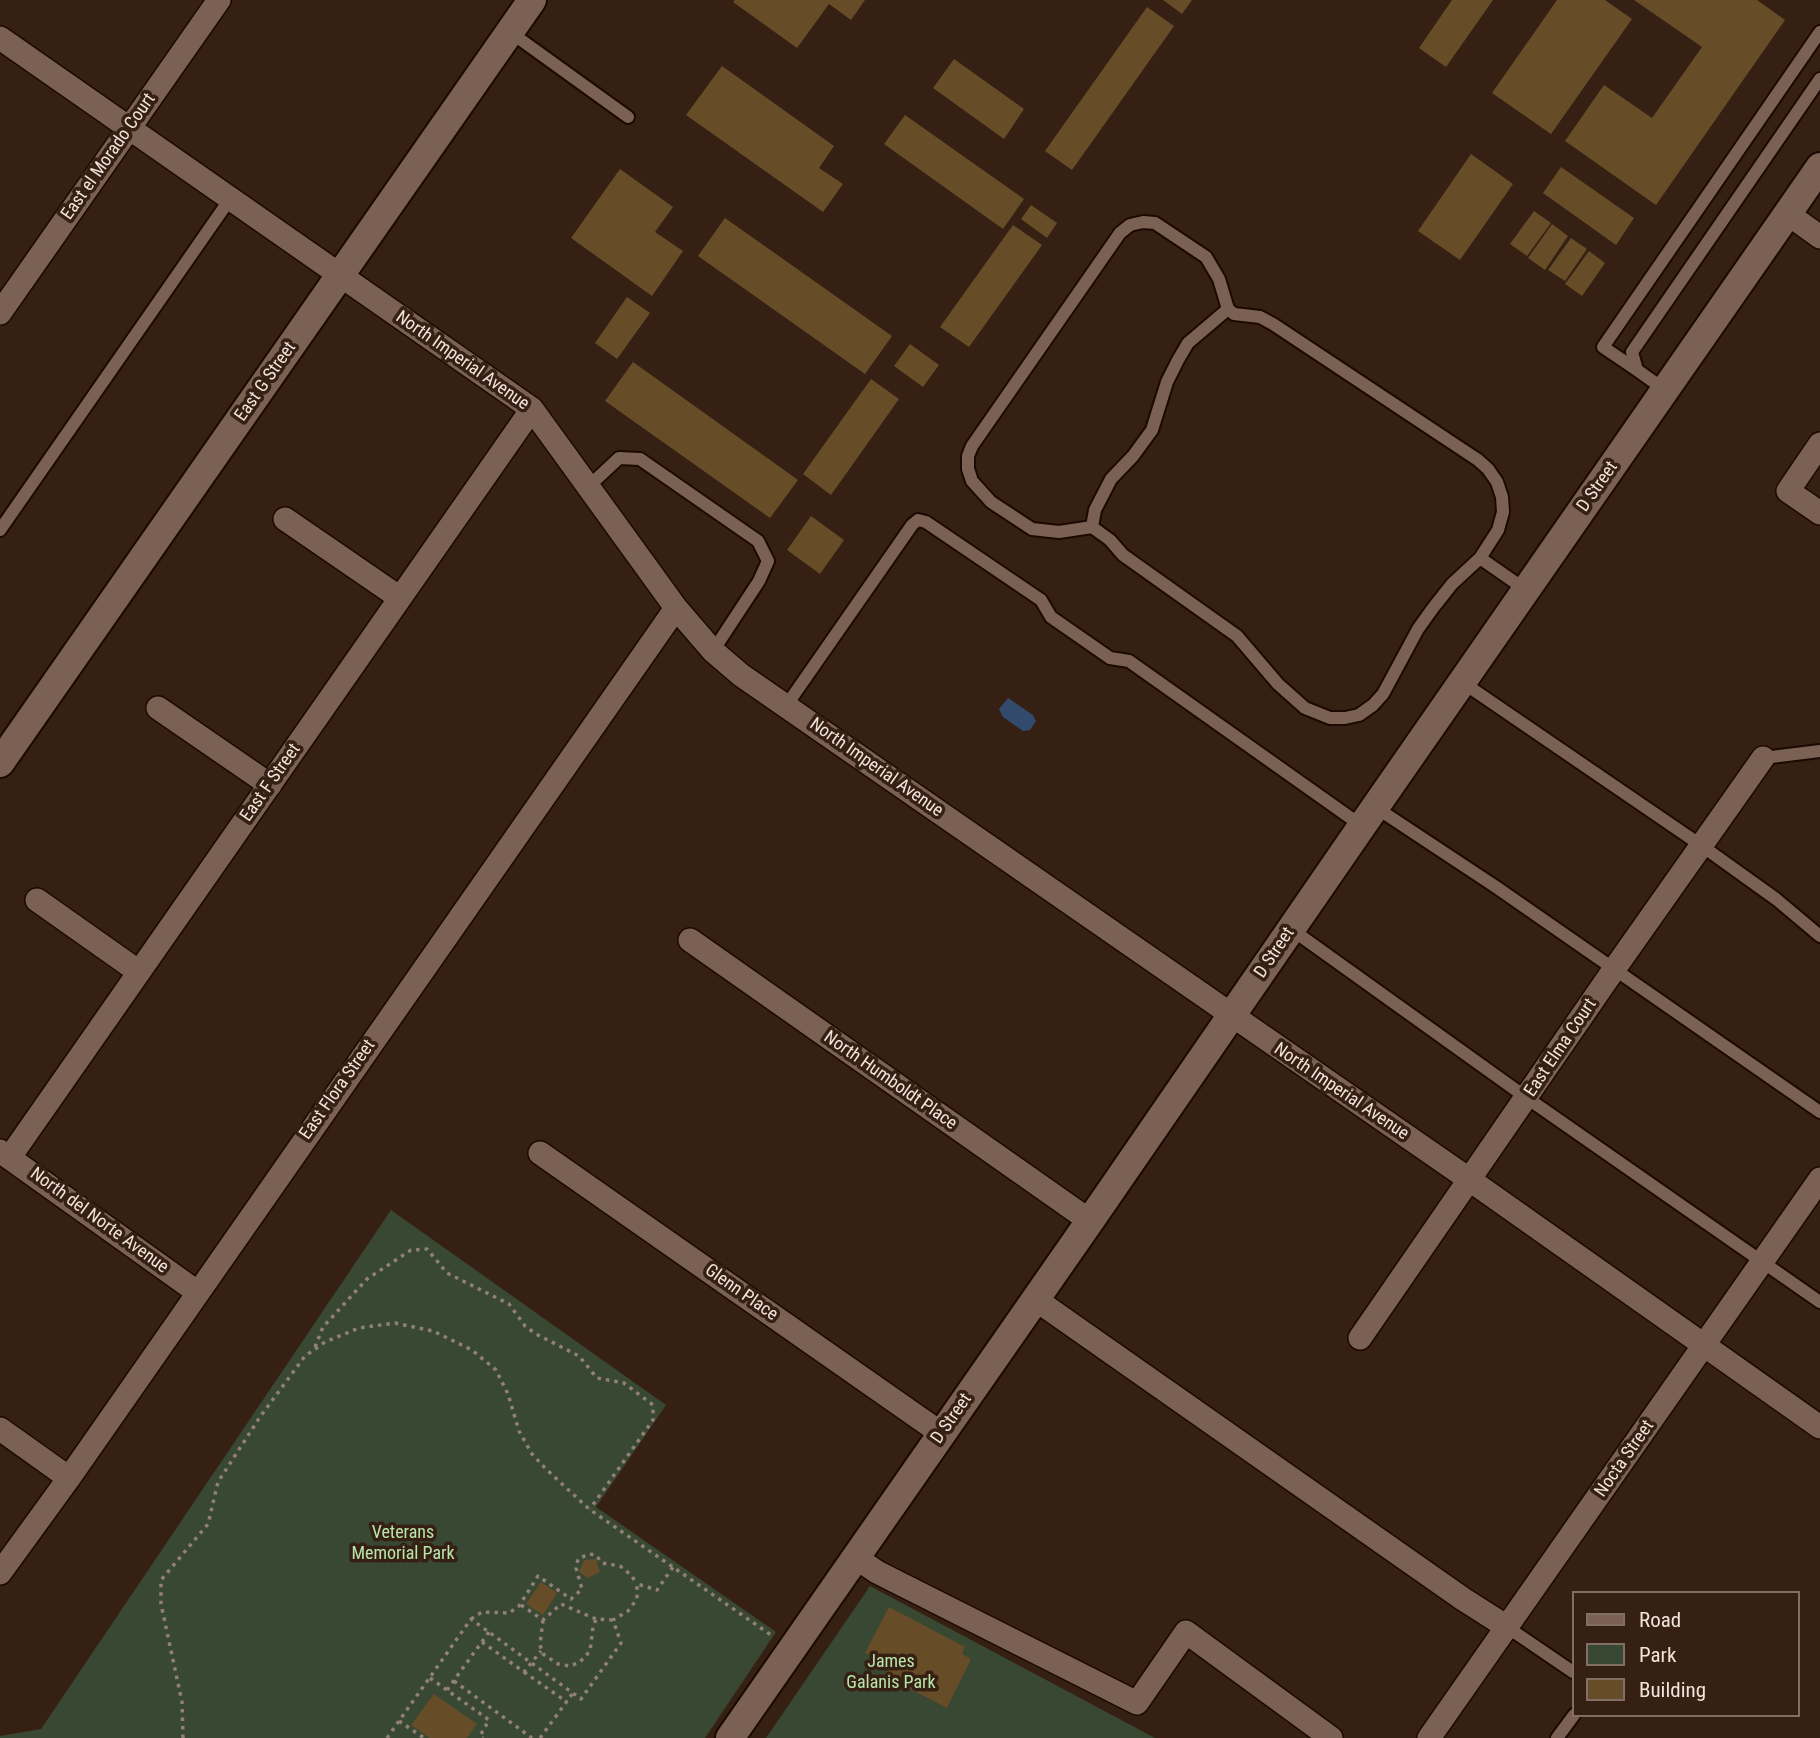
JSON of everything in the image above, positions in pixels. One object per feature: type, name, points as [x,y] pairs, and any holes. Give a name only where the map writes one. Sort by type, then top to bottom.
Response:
[{"type":"street","name":"East el Morado Court","points":[[0,313],[219,0]]},
{"type":"street","name":"East G Street","points":[[0,763],[532,0]]},
{"type":"street","name":"North Imperial Avenue","points":[[0,38],[532,409],[676,608],[713,651],[741,675],[1470,1180],[1820,1427]]},
{"type":"street","name":"D Street","points":[[730,1738],[1820,167]]},
{"type":"street","points":[[1788,214],[1820,237]]},
{"type":"street","name":"East F Street","points":[[5,1154],[139,972],[532,409]]},
{"type":"street","points":[[1820,444],[1788,491],[1820,513]]},
{"type":"street","points":[[285,519],[400,598]]},
{"type":"street","name":"East Flora Street","points":[[0,1573],[676,608]]},
{"type":"street","points":[[158,708],[270,785]]},
{"type":"street","name":"East Elma Court","points":[[1360,1338],[1763,758]]},
{"type":"street","points":[[37,900],[139,972]]},
{"type":"street","name":"North Humboldt Place","points":[[690,940],[1090,1221]]},
{"type":"street","name":"Glenn Place","points":[[540,1153],[942,1434]]},
{"type":"street","name":"North del Norte Avenue","points":[[5,1154],[197,1292]]},
{"type":"street","name":"Nocta Street","points":[[1429,1738],[1820,1179]]},
{"type":"street","points":[[1035,1299],[1463,1599],[1507,1627]]},
{"type":"street","points":[[0,1429],[69,1478]]},
{"type":"street","points":[[855,1557],[877,1572],[1137,1703],[1186,1632],[1331,1738]]},
{"type":"lane","points":[[510,32],[628,117]]},
{"type":"lane","points":[[1665,390],[1603,347],[1820,32]]},
{"type":"lane","points":[[1637,370],[1632,352],[1820,79]]},
{"type":"lane","points":[[0,530],[230,199]]},
{"type":"lane","points":[[1155,223],[1206,257],[1215,268],[1228,309],[1234,314],[1260,317],[1273,324],[1488,469],[1497,482],[1502,497],[1503,512],[1498,530],[1480,558],[1452,584],[1433,608],[1418,629],[1382,694],[1359,715],[1330,718],[1318,715],[1298,703],[1237,636],[1123,555],[1110,540],[1092,527],[1059,531],[1032,529],[990,502],[972,481],[968,470],[968,456],[972,446],[1113,242],[1130,225],[1155,223]]},
{"type":"lane","points":[[1092,527],[1095,510],[1111,479],[1133,456],[1152,430],[1167,382],[1183,351],[1204,327],[1228,309]]},
{"type":"lane","points":[[588,487],[619,458],[640,459],[758,541],[768,561],[759,581],[713,651]]},
{"type":"lane","points":[[786,706],[912,525],[918,520],[926,522],[1041,600],[1051,617],[1110,657],[1129,661],[1368,816],[1496,887],[1820,1112]]},
{"type":"lane","points":[[1480,558],[1525,590]]},
{"type":"lane","points":[[1462,681],[1702,846],[1776,899],[1820,936]]},
{"type":"lane","points":[[1763,758],[1820,751]]},
{"type":"lane","points":[[1291,929],[1527,1098],[1820,1302]]},
{"type":"lane","points":[[1507,1627],[1572,1671]]},
{"type":"lane","points":[[1557,1738],[1573,1717]]},
{"type":"path","points":[[315,1349],[323,1327],[367,1279],[411,1250],[428,1249],[447,1273],[509,1304],[525,1326],[579,1356],[597,1378],[624,1383],[653,1405],[653,1420],[590,1509]]},
{"type":"path","points":[[183,1738],[182,1702],[160,1604],[161,1580],[208,1524],[218,1482],[260,1417],[305,1356],[325,1342],[359,1328],[395,1323],[433,1331],[472,1350],[496,1370],[508,1394],[519,1431],[532,1454],[590,1509],[771,1635]]},
{"type":"path","points":[[568,1608],[571,1599],[582,1589],[576,1568],[579,1559],[589,1554],[596,1555],[602,1563],[620,1566],[631,1575],[637,1584],[637,1599],[628,1611],[613,1620],[596,1619],[568,1608],[561,1604],[543,1620],[540,1631],[543,1654],[558,1664],[570,1666],[580,1662],[590,1651],[596,1619]]},
{"type":"path","points":[[637,1584],[657,1590],[673,1567]]},
{"type":"path","points":[[387,1738],[471,1619],[482,1612],[509,1613],[520,1605],[538,1576],[571,1599]]},
{"type":"path","points":[[520,1605],[543,1620]]},
{"type":"path","points":[[471,1619],[581,1699],[621,1643],[613,1620]]},
{"type":"path","points":[[447,1690],[489,1632]]},
{"type":"path","points":[[482,1642],[567,1702]]},
{"type":"path","points":[[524,1672],[541,1650]]},
{"type":"path","points":[[430,1678],[489,1720],[480,1737]]},
{"type":"path","points":[[454,1681],[532,1738]]},
{"type":"path","points":[[540,1738],[573,1693]]},
{"type":"path","points":[[399,1721],[424,1738]]},
{"type":"green space","name":"Veterans Memorial Park","points":[[391,1210],[666,1405],[596,1507],[776,1632],[705,1738],[0,1738],[41,1729]]},
{"type":"green space","name":"James Galanis Park","points":[[870,1586],[1155,1738],[766,1738]]},
{"type":"water","points":[[1008,698],[1033,715],[1036,721],[1030,730],[1023,731],[1003,717],[999,709]]},
{"type":"building","points":[[865,0],[851,20],[829,4],[797,48],[733,2]]},
{"type":"building","points":[[1163,0],[1192,0],[1182,14]]},
{"type":"building","points":[[1452,0],[1493,0],[1446,67],[1419,48]]},
{"type":"building","points":[[1557,0],[1605,0],[1632,19],[1551,134],[1492,93]]},
{"type":"building","points":[[1634,0],[1757,0],[1785,20],[1656,205],[1565,141],[1604,85],[1652,118],[1702,47]]},
{"type":"building","points":[[1147,7],[1174,26],[1072,170],[1045,151]]},
{"type":"building","points":[[954,59],[1024,109],[1004,139],[933,88]]},
{"type":"building","points":[[722,66],[834,146],[819,168],[843,184],[823,212],[686,115]]},
{"type":"building","points":[[905,115],[1024,199],[1003,229],[884,144]]},
{"type":"building","points":[[1471,154],[1513,184],[1460,260],[1418,231]]},
{"type":"building","points":[[1561,167],[1634,218],[1616,245],[1543,193]]},
{"type":"building","points":[[620,169],[673,207],[655,232],[683,251],[652,296],[571,238]]},
{"type":"building","points":[[1031,205],[1057,223],[1047,238],[1021,219]]},
{"type":"building","points":[[1534,211],[1551,223],[1527,256],[1510,244]]},
{"type":"building","points":[[725,218],[892,336],[865,374],[698,256]]},
{"type":"building","points":[[1552,224],[1568,236],[1545,270],[1528,258]]},
{"type":"building","points":[[1013,225],[1042,245],[969,347],[940,327]]},
{"type":"building","points":[[1571,238],[1587,249],[1565,281],[1548,270]]},
{"type":"building","points":[[1589,251],[1605,263],[1582,296],[1565,284]]},
{"type":"building","points":[[627,297],[650,313],[617,359],[595,343]]},
{"type":"building","points":[[910,344],[939,365],[923,387],[894,366]]},
{"type":"building","points":[[633,362],[798,480],[770,518],[605,401]]},
{"type":"building","points":[[871,379],[899,399],[831,495],[803,474]]},
{"type":"building","points":[[811,516],[844,540],[820,574],[787,550]]},
{"type":"building","points":[[596,1559],[600,1572],[588,1578],[579,1572],[584,1560]]},
{"type":"building","points":[[541,1582],[557,1593],[543,1615],[526,1604]]},
{"type":"building","points":[[889,1607],[965,1647],[962,1654],[971,1659],[947,1708],[885,1676],[891,1664],[865,1653]]},
{"type":"building","points":[[434,1694],[477,1724],[467,1738],[429,1738],[411,1725]]}]
